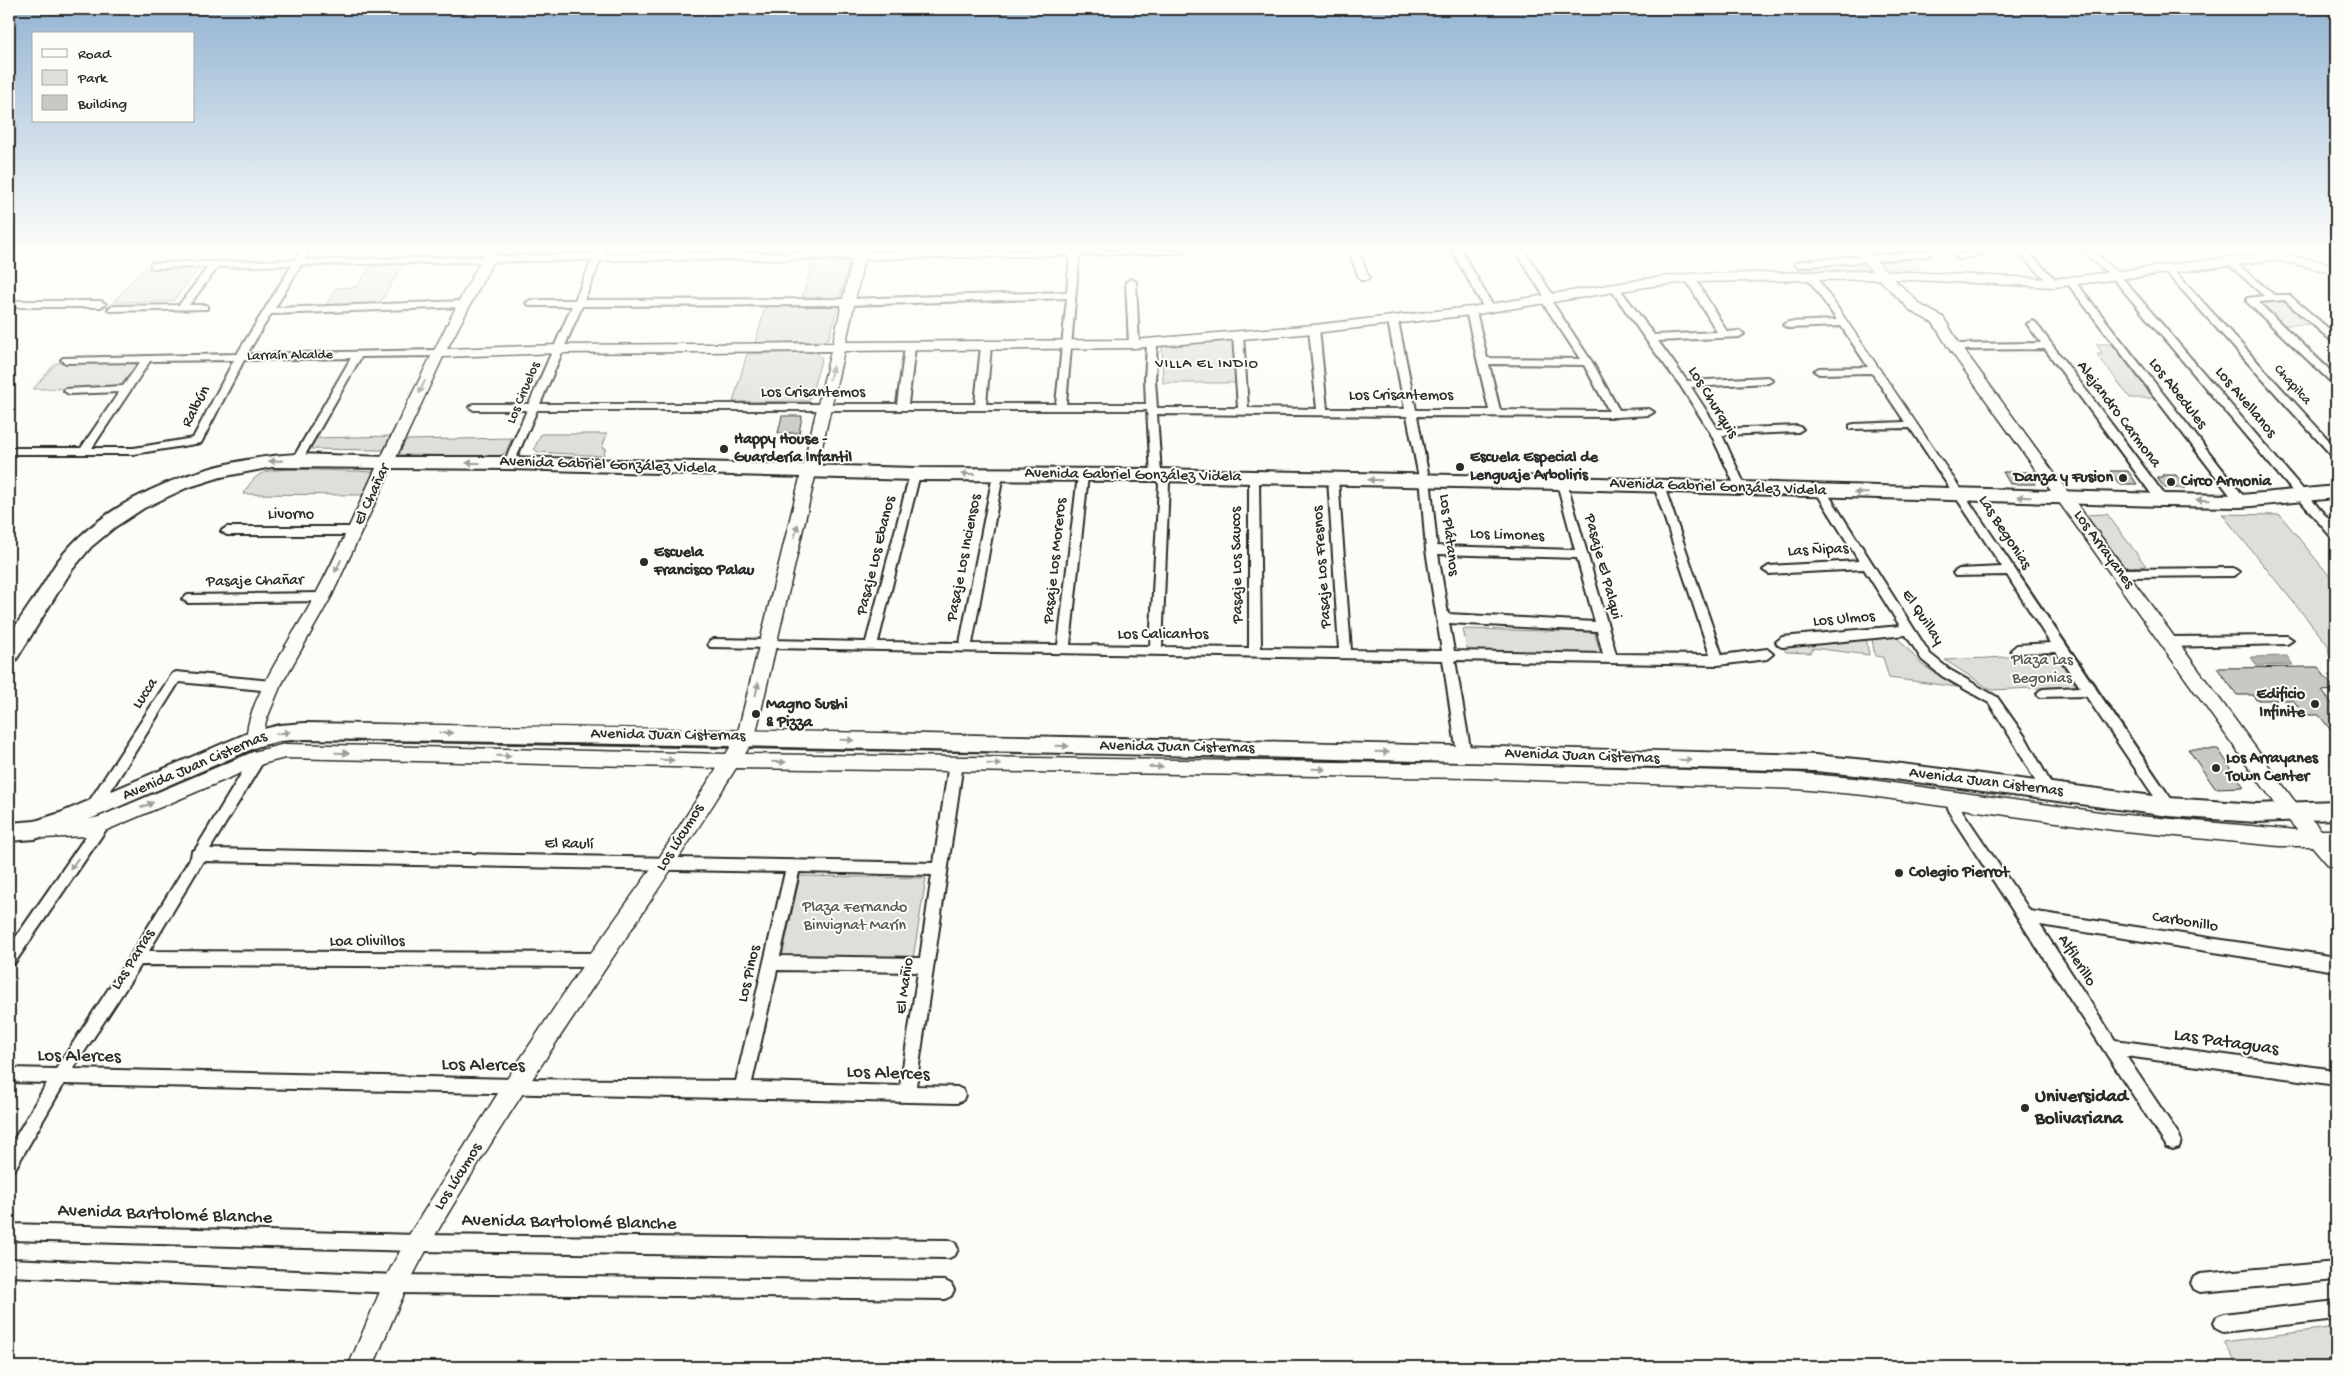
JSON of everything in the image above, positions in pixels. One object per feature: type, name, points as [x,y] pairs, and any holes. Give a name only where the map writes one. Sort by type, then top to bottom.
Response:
[{"type":"main road","name":"Avenida Gabriel González Videla","points":[[9,655],[64,566],[85,543],[125,512],[166,490],[212,474],[255,464],[297,460],[388,463],[509,463],[915,474],[1156,474],[2162,500],[2241,501],[2305,497],[2336,492]]},
{"type":"main road","name":"Avenida Juan Cisternas","points":[[9,832],[35,830],[97,817],[257,748],[280,733],[305,731],[746,737],[1815,764],[2169,807],[2256,813],[2336,810]]},
{"type":"street","name":"Ralbún","points":[[9,451],[134,451],[197,441],[240,357],[266,314]]},
{"type":"street","name":"El Chañar","points":[[257,748],[257,721],[272,686],[323,597],[388,463],[438,353],[459,314]]},
{"type":"street","name":"Los Ciruelos","points":[[509,463],[573,314]]},
{"type":"street","name":"Los Lúcumos","points":[[360,1367],[396,1284],[417,1243],[514,1087],[598,960],[666,864],[746,737],[810,472],[845,314]]},
{"type":"street","points":[[1061,408],[1065,344],[1069,314]]},
{"type":"street","points":[[1133,314],[1134,344]]},
{"type":"street","name":"Larraín Alcalde","points":[[66,360],[357,355],[558,349],[1134,344],[1452,314]]},
{"type":"street","points":[[1472,314],[1495,412]]},
{"type":"street","points":[[1557,314],[1587,362],[1616,414]]},
{"type":"street","name":"Los Churquis","points":[[1633,314],[1684,384],[1715,432],[1742,490]]},
{"type":"street","points":[[1712,314],[1724,335]]},
{"type":"street","name":"Las Begonias","points":[[1836,314],[1961,495],[2058,647],[2169,807]]},
{"type":"street","name":"Los Arrayanes","points":[[1927,314],[1938,320],[1955,347],[2292,811],[2336,860]]},
{"type":"street","name":"Los Abedules","points":[[2096,314],[2241,501]]},
{"type":"street","name":"Los Avellanos","points":[[2149,314],[2336,535]]},
{"type":"street","name":"Chapilca","points":[[2209,314],[2336,454]]},
{"type":"street","points":[[2265,314],[2336,381]]},
{"type":"street","points":[[2306,314],[2336,340]]},
{"type":"street","name":"Los Plátanos","points":[[1393,321],[1409,412],[1424,481],[1432,550],[1464,754]]},
{"type":"street","points":[[1788,325],[1842,323]]},
{"type":"street","name":"Alejandro Carmona","points":[[2032,324],[2162,500]]},
{"type":"street","points":[[1314,328],[1322,411]]},
{"type":"street","points":[[1650,338],[1739,334]]},
{"type":"street","points":[[1238,335],[1243,410]]},
{"type":"street","points":[[1152,343],[1150,380],[1156,474],[1164,483],[1156,652]]},
{"type":"street","points":[[980,408],[986,346]]},
{"type":"street","points":[[1955,347],[2048,346]]},
{"type":"street","points":[[902,408],[910,347]]},
{"type":"street","points":[[297,460],[357,355]]},
{"type":"street","points":[[84,451],[147,359]]},
{"type":"street","points":[[1484,361],[1587,362]]},
{"type":"street","points":[[1818,371],[1875,370]]},
{"type":"street","points":[[1684,384],[1768,380]]},
{"type":"street","points":[[69,391],[125,389]]},
{"type":"street","name":"Los Crisantemos","points":[[474,407],[1061,408],[1616,414],[1649,412]]},
{"type":"street","points":[[1854,427],[1912,425]]},
{"type":"street","points":[[1715,432],[1798,428]]},
{"type":"street","name":"Pasaje Los Ebanos","points":[[871,645],[915,474]]},
{"type":"street","name":"Pasaje Los Inciensos","points":[[965,647],[998,475]]},
{"type":"street","name":"Pasaje Los Moreros","points":[[1063,650],[1083,475]]},
{"type":"street","name":"Pasaje Los Saucos","points":[[1254,478],[1255,652]]},
{"type":"street","name":"Pasaje Los Fresnos","points":[[1333,479],[1345,653]]},
{"type":"street","name":"Pasaje El Palqui","points":[[1562,483],[1611,659]]},
{"type":"street","points":[[1659,486],[1718,660]]},
{"type":"street","name":"El Quillay","points":[[1821,492],[1926,656],[1946,673],[1993,700],[2021,742],[2048,791]]},
{"type":"street","name":"Livorno","points":[[227,531],[355,531]]},
{"type":"street","name":"Los Limones","points":[[1432,550],[1581,554]]},
{"type":"street","name":"Las Ñipas","points":[[1769,570],[1868,565]]},
{"type":"street","points":[[1959,573],[2009,571]]},
{"type":"street","points":[[2120,572],[2233,572]]},
{"type":"street","name":"Pasaje Chañar","points":[[188,599],[323,597]]},
{"type":"street","points":[[1443,618],[1601,627]]},
{"type":"street","name":"Los Ulmos","points":[[1782,642],[1908,630]]},
{"type":"street","points":[[2170,642],[2287,640]]},
{"type":"street","name":"Los Calicantos","points":[[714,644],[871,645],[1156,652],[1345,653],[1611,659],[1718,660],[1768,654]]},
{"type":"street","points":[[2017,650],[2058,647]]},
{"type":"street","name":"Lucca","points":[[97,817],[176,677],[272,686]]},
{"type":"street","points":[[2043,694],[2088,691]]},
{"type":"street","name":"Avenida Juan Cisternas","points":[[257,748],[284,752],[730,761],[1475,771],[1798,781],[1864,787],[2114,822],[2280,838],[2336,838]]},
{"type":"street","name":"Las Parras","points":[[9,1163],[60,1076],[136,958],[198,855],[257,748]]},
{"type":"street","name":"El Mañio","points":[[907,1095],[956,763]]},
{"type":"street","name":"Alfilerillo","points":[[1951,799],[1958,815],[2028,917],[2110,1047],[2173,1141]]},
{"type":"street","points":[[9,959],[97,817]]},
{"type":"street","name":"El Raulí","points":[[198,855],[940,869]]},
{"type":"street","name":"Los Pinos","points":[[742,1089],[793,866]]},
{"type":"street","name":"Carbonillo","points":[[2028,917],[2336,964]]},
{"type":"street","points":[[9,939],[26,934]]},
{"type":"street","name":"Loa Olivillos","points":[[136,958],[598,960]]},
{"type":"street","points":[[771,963],[926,965]]},
{"type":"street","name":"Las Pataguas","points":[[2110,1047],[2336,1078]]},
{"type":"street","name":"Los Alerces","points":[[9,1075],[957,1095]]},
{"type":"street","name":"Avenida Bartolomé Blanche","points":[[9,1232],[417,1243],[949,1249]]},
{"type":"street","points":[[9,1267],[396,1284],[945,1290]]},
{"type":"street","points":[[2200,1283],[2336,1271]]},
{"type":"street","points":[[2223,1323],[2336,1310]]},
{"type":"green space","points":[[763,314],[835,314],[829,338],[823,341],[755,343]]},
{"type":"green space","points":[[2272,314],[2301,314],[2312,324],[2284,325]]},
{"type":"green space","points":[[1234,339],[1236,383],[1163,383],[1162,345]]},
{"type":"green space","points":[[2096,344],[2114,344],[2155,398],[2130,398],[2097,354],[2103,354]]},
{"type":"green space","points":[[816,352],[822,358],[809,401],[733,402],[747,354]]},
{"type":"green space","points":[[142,362],[123,388],[33,389],[56,363]]},
{"type":"green space","points":[[541,434],[607,434],[602,448],[606,448],[603,456],[538,452],[534,449]]},
{"type":"green space","points":[[395,436],[386,449],[381,450],[309,449],[316,438]]},
{"type":"green space","points":[[512,438],[506,452],[500,456],[402,455],[398,452],[404,440]]},
{"type":"green space","points":[[290,469],[378,472],[363,495],[243,494],[253,480],[262,473]]},
{"type":"green space","points":[[2107,514],[2146,566],[2125,567],[2086,515]]},
{"type":"green space","points":[[2222,514],[2280,515],[2336,584],[2336,664],[2329,655],[2328,645]]},
{"type":"green space","points":[[1463,629],[1594,632],[1601,654],[1468,653]]},
{"type":"green space","points":[[1897,637],[1921,664],[1957,687],[1889,678],[1883,657],[1875,656],[1872,639]]},
{"type":"green space","points":[[1866,638],[1869,655],[1813,648],[1811,653],[1786,652],[1781,644]]},
{"type":"green space","name":"Plaza Las Begonias","points":[[2053,651],[2076,686],[1991,690],[1945,660],[2028,656],[2027,652]]},
{"type":"green space","name":"Plaza Fernando Binvignat Marín","points":[[800,876],[926,878],[913,959],[782,957]]},
{"type":"green space","points":[[2336,1327],[2336,1367],[2238,1367],[2224,1342]]},
{"type":"shaded area","points":[[2287,656],[2293,665],[2257,666],[2251,657]]},
{"type":"building","points":[[782,416],[802,416],[799,433],[778,433]]},
{"type":"building","name":"Danza y Fusion","points":[[2110,471],[2128,471],[2137,484],[2119,484]]},
{"type":"building","points":[[2003,472],[2029,472],[2036,484],[2010,484]]},
{"type":"building","name":"Circo Armonia","points":[[2162,475],[2176,475],[2186,488],[2165,488],[2156,477],[2163,477]]},
{"type":"building","name":"Edificio Infinite","points":[[2318,667],[2335,690],[2322,691],[2336,709],[2336,737],[2319,715],[2304,715],[2293,700],[2256,700],[2253,695],[2237,695],[2217,668]]},
{"type":"building","name":"Los Arrayanes Town Center","points":[[2188,749],[2218,749],[2244,787],[2215,788]]},
{"type":"place","name":"Happy House - Guardería Infantil","points":[[724,449]]},
{"type":"place","name":"Escuela Especial de Lenguaje Arboliris","points":[[1460,467]]},
{"type":"place","name":"Danza y Fusion","points":[[2123,478]]},
{"type":"place","name":"Circo Armonia","points":[[2171,482]]},
{"type":"place","name":"Escuela Francisco Palau","points":[[644,562]]},
{"type":"place","name":"Edificio Infinite","points":[[2315,704]]},
{"type":"place","name":"Magno Sushi & Pizza","points":[[756,714]]},
{"type":"place","name":"Los Arrayanes Town Center","points":[[2216,768]]},
{"type":"place","name":"Colegio Pierrot","points":[[1899,873]]},
{"type":"place","name":"Universidad Bolivariana","points":[[2025,1108]]},
{"type":"district","name":"VILLA EL INDIO","points":[[1207,364]]}]
